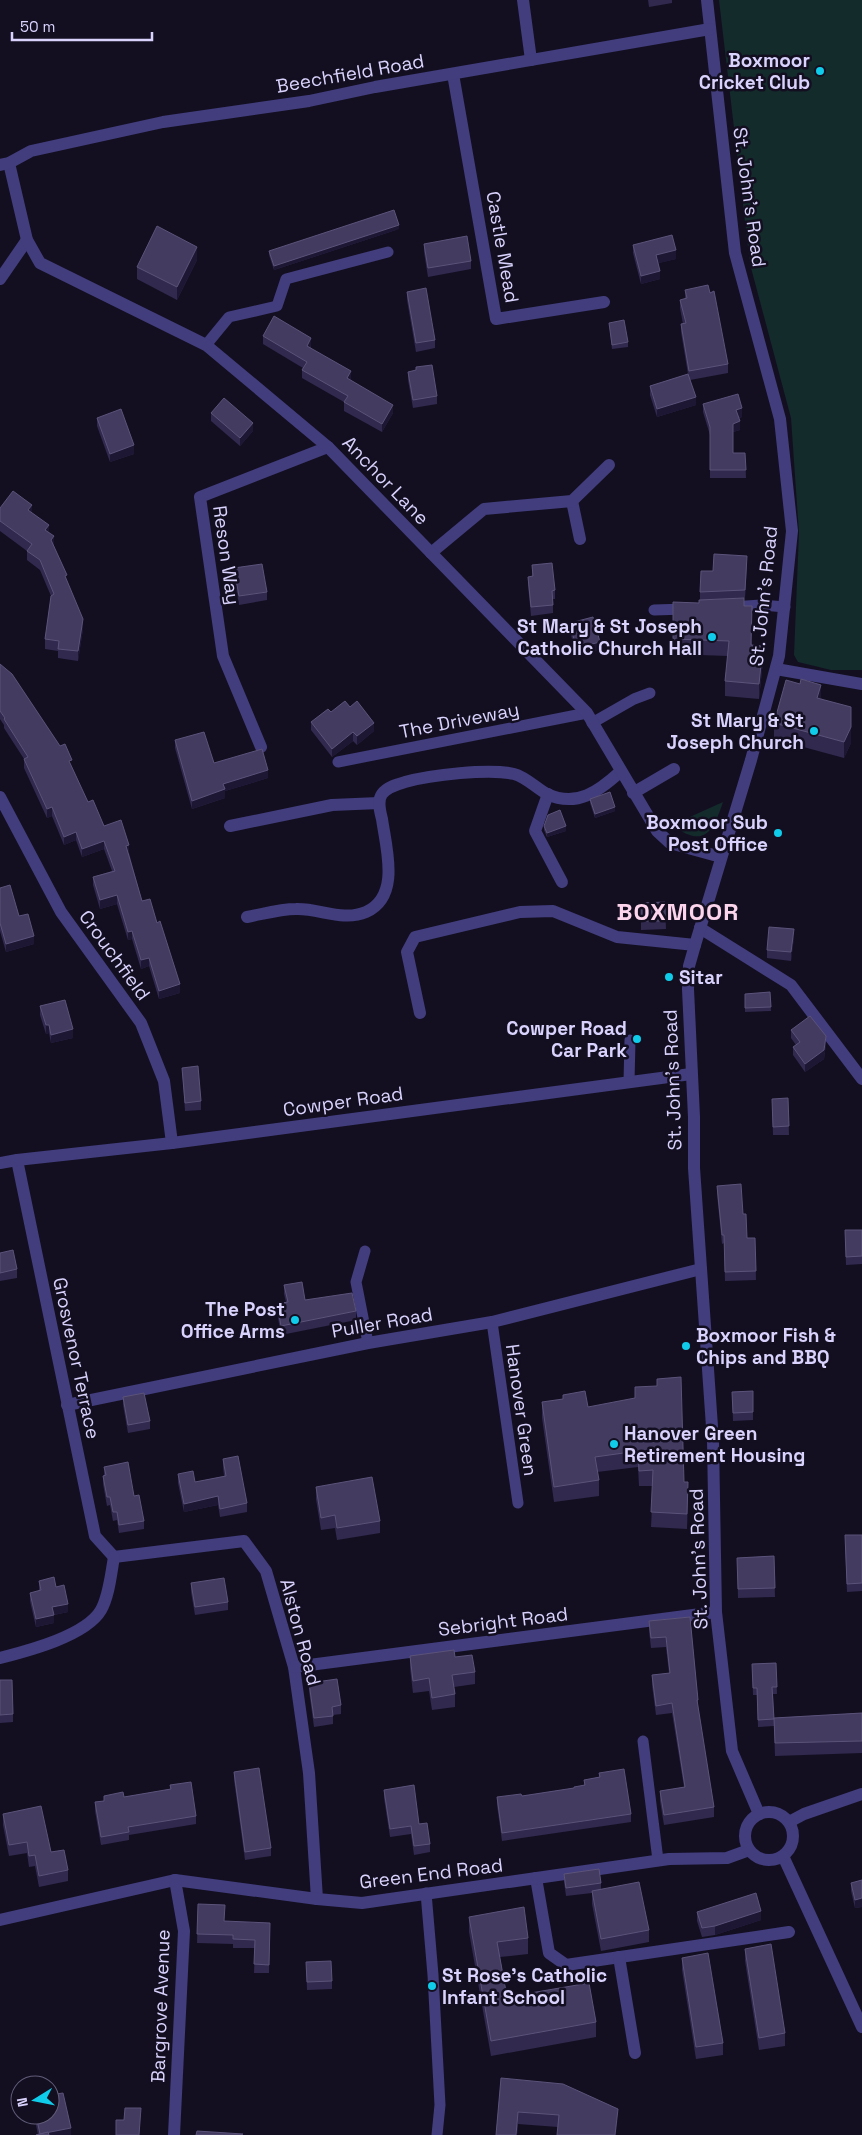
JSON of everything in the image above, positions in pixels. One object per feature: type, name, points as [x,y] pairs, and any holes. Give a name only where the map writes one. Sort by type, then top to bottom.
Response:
[{"type":"street","points":[[523,0],[531,60]]},
{"type":"street","name":"St. John's Road","points":[[707,0],[735,253],[780,419],[792,531],[785,607],[776,669],[751,760],[695,945],[690,966],[688,989],[694,1118],[694,1168],[713,1441],[716,1612],[732,1751],[760,1814]]},
{"type":"street","name":"Beechfield Road","points":[[4,164],[31,151],[163,122],[309,101],[375,86],[710,29]]},
{"type":"street","name":"Castle Mead","points":[[453,74],[496,319],[604,302]]},
{"type":"street","name":"Anchor Lane","points":[[4,164],[27,240],[40,263],[206,345],[328,447],[590,718],[620,772],[657,831],[670,843],[721,857]]},
{"type":"street","points":[[0,279],[27,240]]},
{"type":"street","name":"Reson Way","points":[[261,747],[223,656],[200,497],[328,447]]},
{"type":"street","points":[[431,553],[484,509],[572,501],[609,465]]},
{"type":"street","points":[[572,501],[580,539]]},
{"type":"street","points":[[776,669],[862,684]]},
{"type":"street","points":[[633,793],[674,769]]},
{"type":"street","points":[[247,917],[295,909],[335,915],[351,915],[366,912],[378,905],[385,895],[388,884],[388,856],[379,804],[382,794],[392,786],[407,781],[480,771],[515,775],[548,794],[571,800],[600,790],[620,772]]},
{"type":"street","points":[[548,794],[535,831],[562,882]]},
{"type":"street","name":"Crouchfield","points":[[0,797],[61,912],[141,1024],[164,1081],[172,1143]]},
{"type":"street","points":[[230,826],[332,805],[379,804]]},
{"type":"street","points":[[420,1013],[407,952],[415,937],[425,934],[520,912],[552,911],[617,937],[695,945]]},
{"type":"street","points":[[700,928],[791,985],[862,1079]]},
{"type":"street","name":"Cowper Road","points":[[0,1163],[172,1143],[691,1074]]},
{"type":"street","name":"Grosvenor Terrace","points":[[17,1160],[95,1536],[114,1557]]},
{"type":"street","name":"Puller Road","points":[[67,1404],[368,1343],[492,1322],[701,1269]]},
{"type":"street","name":"Alston Road","points":[[114,1557],[244,1541],[266,1571],[294,1667],[310,1773],[317,1899]]},
{"type":"street","points":[[0,1658],[35,1649],[75,1632],[92,1620],[101,1610],[114,1557]]},
{"type":"street","name":"Sebright Road","points":[[294,1667],[716,1612]]},
{"type":"street","points":[[790,1822],[804,1814],[862,1794]]},
{"type":"street","points":[[776,1813],[784,1816],[790,1822],[793,1829],[792,1844],[783,1856],[769,1860],[755,1855],[749,1850],[745,1836],[746,1830],[749,1823],[760,1814],[776,1813]]},
{"type":"street","name":"Green End Road","points":[[0,1920],[175,1880],[317,1899],[362,1903],[658,1860],[727,1858],[749,1850]]},
{"type":"street","points":[[783,1856],[862,2027]]},
{"type":"street","points":[[536,1878],[549,1953],[566,1965],[789,1932]]},
{"type":"street","name":"Bargrove Avenue","points":[[174,2135],[184,1931],[175,1880]]},
{"type":"street","points":[[619,1957],[635,2053]]},
{"type":"lane","points":[[206,345],[229,317],[277,306],[286,279],[388,252]]},
{"type":"lane","points":[[722,607],[761,605],[785,607]]},
{"type":"lane","points":[[654,610],[693,608]]},
{"type":"lane","name":"The Driveway","points":[[338,762],[590,718],[650,694]]},
{"type":"lane","points":[[629,1082],[630,1040]]},
{"type":"lane","points":[[365,1251],[356,1282],[368,1343]]},
{"type":"lane","name":"Hanover Green","points":[[492,1322],[518,1503]]},
{"type":"lane","points":[[643,1741],[658,1860]]},
{"type":"lane","points":[[426,1893],[433,1975],[440,2105],[437,2135]]},
{"type":"green space","points":[[719,0],[862,0],[862,670],[831,670],[798,662],[794,655],[799,533],[791,418],[750,264]]},
{"type":"green space","points":[[723,802],[715,822],[706,834],[692,836],[672,825]]},
{"type":"building","points":[[394,210],[399,225],[274,266],[269,251]]},
{"type":"building","points":[[157,226],[197,247],[177,287],[137,267]]},
{"type":"building","points":[[672,235],[676,250],[656,255],[660,271],[641,276],[633,245]]},
{"type":"building","points":[[467,236],[471,261],[428,268],[424,244]]},
{"type":"building","points":[[708,285],[710,293],[714,291],[728,364],[689,371],[681,324],[686,323],[680,300],[687,298],[685,290]]},
{"type":"building","points":[[426,288],[435,340],[416,343],[407,292]]},
{"type":"building","points":[[274,316],[311,338],[307,346],[351,371],[347,378],[393,405],[382,424],[344,402],[348,396],[302,370],[307,362],[263,336]]},
{"type":"building","points":[[624,320],[628,342],[612,345],[609,323]]},
{"type":"building","points":[[432,365],[437,396],[413,400],[408,372],[416,370],[416,367]]},
{"type":"building","points":[[688,374],[696,397],[657,409],[650,386]]},
{"type":"building","points":[[738,394],[742,408],[736,410],[740,421],[733,424],[733,453],[745,453],[746,470],[710,470],[710,427],[703,404]]},
{"type":"building","points":[[224,398],[253,423],[240,438],[211,413]]},
{"type":"building","points":[[121,409],[134,445],[110,454],[97,418]]},
{"type":"building","points":[[13,491],[32,505],[28,510],[49,525],[45,530],[54,536],[51,540],[67,575],[65,576],[83,619],[78,651],[58,649],[59,641],[45,639],[51,596],[54,594],[40,560],[27,551],[32,544],[0,521],[0,508]]},
{"type":"building","points":[[714,554],[747,556],[745,590],[700,592],[701,571],[713,571]]},
{"type":"building","points":[[552,563],[555,590],[552,591],[553,605],[531,607],[528,577],[533,576],[532,565]]},
{"type":"building","points":[[262,564],[267,592],[239,596],[234,568]]},
{"type":"building","points":[[744,598],[744,606],[752,606],[751,645],[763,646],[759,684],[725,681],[729,641],[673,639],[673,602],[699,603],[699,600]]},
{"type":"building","points":[[593,617],[600,642],[576,648],[570,623]]},
{"type":"building","points":[[0,664],[12,674],[60,746],[65,744],[72,760],[69,761],[88,802],[93,800],[104,826],[121,820],[129,845],[126,846],[142,901],[150,899],[157,923],[160,921],[180,984],[159,991],[149,958],[141,960],[132,931],[128,932],[117,895],[100,900],[93,877],[115,871],[104,841],[82,849],[76,832],[64,837],[52,807],[47,809],[24,759],[28,757],[0,711]]},
{"type":"building","points":[[801,679],[821,685],[817,698],[851,707],[851,727],[844,742],[774,723],[786,680],[800,684]]},
{"type":"building","points":[[345,701],[350,707],[357,701],[374,723],[357,736],[353,732],[332,749],[311,722],[328,709],[331,712]]},
{"type":"building","points":[[204,732],[214,763],[262,749],[268,770],[223,784],[225,789],[192,801],[175,740]]},
{"type":"building","points":[[610,792],[615,807],[595,814],[590,799]]},
{"type":"building","points":[[560,810],[566,826],[547,833],[544,826],[548,815]]},
{"type":"building","points":[[10,885],[19,916],[28,914],[34,936],[6,944],[0,923],[0,888]]},
{"type":"building","points":[[665,902],[666,921],[641,921],[641,903]]},
{"type":"building","points":[[769,927],[794,929],[791,952],[767,950]]},
{"type":"building","points":[[770,992],[771,1007],[745,1008],[745,994]]},
{"type":"building","points":[[65,1000],[73,1029],[51,1035],[49,1025],[46,1025],[40,1006]]},
{"type":"building","points":[[810,1016],[826,1036],[824,1050],[805,1064],[793,1047],[800,1042],[791,1030]]},
{"type":"building","points":[[198,1066],[201,1101],[185,1103],[182,1068]]},
{"type":"building","points":[[788,1098],[789,1126],[773,1127],[772,1099]]},
{"type":"building","points":[[741,1184],[743,1214],[746,1214],[747,1238],[755,1238],[756,1271],[725,1272],[724,1235],[722,1235],[717,1186]]},
{"type":"building","points":[[845,1230],[862,1230],[862,1256],[846,1257]]},
{"type":"building","points":[[13,1250],[17,1269],[0,1273],[0,1253]]},
{"type":"building","points":[[302,1282],[305,1300],[352,1293],[356,1311],[281,1326],[277,1304],[288,1302],[284,1285]]},
{"type":"building","name":"Hanover Green Retirement Housing","points":[[681,1377],[684,1482],[688,1482],[687,1514],[651,1512],[653,1470],[639,1471],[638,1451],[595,1457],[599,1480],[554,1487],[542,1402],[563,1399],[563,1395],[585,1391],[588,1407],[635,1398],[635,1387],[657,1386],[657,1379]]},
{"type":"building","points":[[753,1391],[753,1412],[733,1413],[732,1392]]},
{"type":"building","points":[[144,1393],[150,1421],[128,1425],[123,1397]]},
{"type":"building","points":[[238,1456],[247,1503],[220,1509],[218,1496],[184,1504],[178,1474],[193,1471],[195,1482],[226,1476],[223,1459]]},
{"type":"building","points":[[128,1462],[134,1496],[139,1495],[144,1521],[119,1525],[117,1512],[113,1512],[110,1497],[107,1497],[103,1476],[106,1475],[104,1467]]},
{"type":"building","points":[[372,1477],[380,1521],[337,1528],[335,1515],[321,1518],[316,1487]]},
{"type":"building","points":[[845,1535],[862,1535],[862,1583],[847,1584]]},
{"type":"building","points":[[774,1556],[775,1588],[738,1589],[737,1558]]},
{"type":"building","points":[[54,1577],[56,1587],[64,1585],[68,1604],[52,1607],[54,1615],[36,1619],[30,1593],[41,1590],[39,1581]]},
{"type":"building","points":[[224,1578],[228,1602],[195,1607],[191,1583]]},
{"type":"building","points":[[690,1617],[697,1700],[714,1807],[664,1815],[660,1791],[685,1787],[672,1703],[656,1706],[652,1675],[670,1673],[666,1637],[651,1638],[649,1621]]},
{"type":"building","points":[[454,1650],[455,1657],[472,1655],[475,1672],[452,1675],[455,1694],[432,1698],[429,1678],[413,1681],[410,1656]]},
{"type":"building","points":[[776,1663],[777,1687],[772,1687],[774,1719],[758,1720],[757,1688],[753,1688],[752,1664]]},
{"type":"building","points":[[337,1679],[341,1705],[332,1707],[333,1716],[314,1718],[309,1683]]},
{"type":"building","points":[[0,1680],[12,1680],[13,1714],[0,1715]]},
{"type":"building","points":[[862,1713],[862,1741],[775,1743],[774,1718]]},
{"type":"building","points":[[259,1768],[271,1848],[245,1852],[234,1772]]},
{"type":"building","points":[[624,1769],[631,1814],[502,1833],[497,1797],[521,1794],[522,1796],[574,1788],[585,1785],[584,1780],[600,1777],[599,1773]]},
{"type":"building","points":[[191,1782],[196,1816],[128,1827],[129,1832],[101,1837],[95,1802],[104,1801],[104,1796],[123,1792],[124,1797],[171,1789],[170,1785]]},
{"type":"building","points":[[414,1785],[419,1824],[427,1823],[430,1844],[414,1846],[411,1826],[390,1829],[384,1790]]},
{"type":"building","points":[[41,1806],[51,1852],[64,1850],[68,1870],[39,1876],[35,1855],[29,1856],[27,1842],[9,1845],[3,1814]]},
{"type":"building","points":[[599,1869],[601,1883],[566,1888],[564,1874]]},
{"type":"building","points":[[862,1880],[862,1898],[855,1900],[851,1883]]},
{"type":"building","points":[[639,1882],[649,1930],[601,1939],[592,1891]]},
{"type":"building","points":[[756,1893],[761,1911],[715,1926],[702,1928],[697,1912]]},
{"type":"building","points":[[198,1904],[225,1905],[224,1921],[270,1923],[269,1965],[254,1964],[255,1940],[233,1939],[233,1935],[197,1934]]},
{"type":"building","points":[[524,1907],[528,1938],[497,1942],[507,1997],[589,1983],[596,2022],[491,2041],[469,1917]]},
{"type":"building","points":[[771,1944],[785,2033],[759,2038],[745,1949]]},
{"type":"building","points":[[708,1953],[723,2043],[696,2047],[682,1958]]},
{"type":"building","points":[[331,1961],[332,1981],[307,1982],[306,1962]]},
{"type":"building","points":[[501,2078],[563,2084],[618,2109],[615,2135],[557,2135],[559,2115],[518,2112],[516,2135],[496,2135]]},
{"type":"building","points":[[60,2093],[63,2093],[71,2128],[40,2134],[38,2125],[60,2125]]},
{"type":"building","points":[[125,2108],[141,2108],[139,2135],[116,2135],[116,2120],[124,2120]]},
{"type":"building","points":[[197,2131],[243,2134],[196,2135]]},
{"type":"building","points":[[48,2132],[49,2135],[36,2135]]},
{"type":"place","name":"Boxmoor Cricket Club","points":[[820,71]]},
{"type":"place","name":"St Mary & St Joseph Catholic Church Hall","points":[[712,637]]},
{"type":"place","name":"St Mary & St Joseph Church","points":[[814,731]]},
{"type":"place","name":"Boxmoor Sub Post Office","points":[[778,833]]},
{"type":"place","name":"Sitar","points":[[669,977]]},
{"type":"place","name":"Cowper Road Car Park","points":[[637,1039]]},
{"type":"place","name":"The Post Office Arms","points":[[295,1320]]},
{"type":"place","name":"Boxmoor Fish & Chips and BBQ","points":[[686,1346]]},
{"type":"place","name":"Hanover Green Retirement Housing","points":[[614,1444]]},
{"type":"place","name":"St Rose's Catholic Infant School","points":[[432,1986]]},
{"type":"district","name":"BOXMOOR","points":[[678,912]]}]
